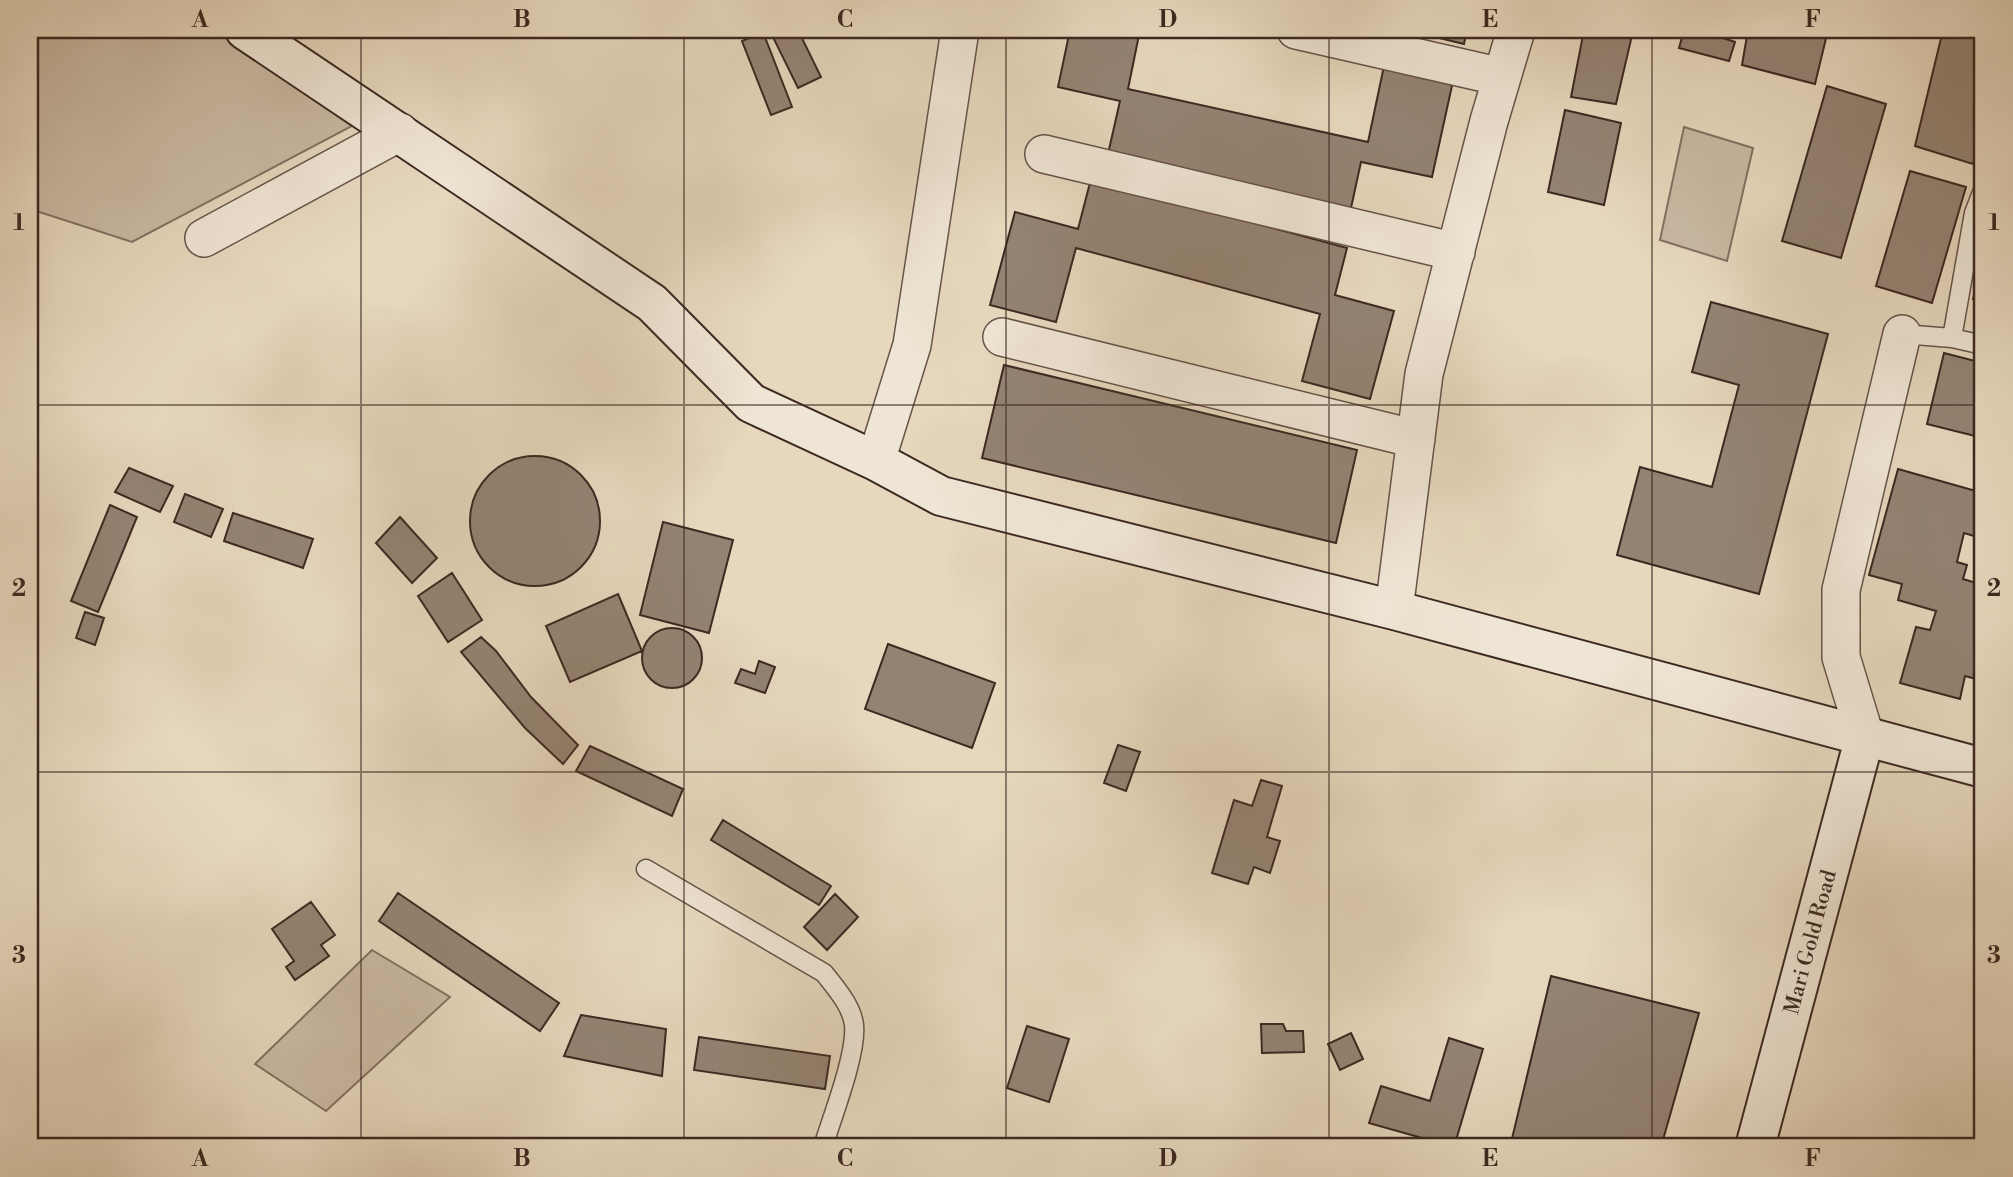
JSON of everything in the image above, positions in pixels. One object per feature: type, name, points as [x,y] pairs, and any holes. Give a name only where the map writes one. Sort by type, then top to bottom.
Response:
[{"type":"street","points":[[245,30],[401,132],[652,303],[751,403],[876,461],[941,496],[1394,610],[1983,768]]},
{"type":"street","points":[[876,461],[912,345],[960,30]]},
{"type":"street","points":[[1296,30],[1502,77]]},
{"type":"street","points":[[1394,610],[1424,374],[1516,30]]},
{"type":"street","points":[[204,238],[401,132]]},
{"type":"street","points":[[1044,155],[1456,252]]},
{"type":"street","points":[[1865,737],[1841,657],[1841,590],[1902,334]]},
{"type":"street","points":[[1002,337],[1416,439]]},
{"type":"street","name":"Mari Gold Road","points":[[1755,1147],[1865,737]]},
{"type":"lane","points":[[1952,338],[1974,213],[1983,190]]},
{"type":"lane","points":[[1902,334],[1952,338],[1983,345]]},
{"type":"lane","points":[[646,869],[824,973],[842,997],[854,1023],[852,1050],[823,1147]]},
{"type":"shaded area","points":[[30,30],[183,30],[223,36],[352,126],[132,242],[30,209]]},
{"type":"shaded area","points":[[1684,127],[1753,148],[1727,261],[1660,240]]},
{"type":"shaded area","points":[[372,950],[450,997],[326,1111],[255,1064]]},
{"type":"building","points":[[777,30],[798,30],[821,77],[798,88],[771,33]]},
{"type":"building","points":[[1070,30],[1140,30],[1128,89],[1368,142],[1384,66],[1453,81],[1432,177],[1361,162],[1351,208],[1108,154],[1120,101],[1058,87]]},
{"type":"building","points":[[1406,30],[1467,30],[1464,44]]},
{"type":"building","points":[[1584,30],[1633,31],[1616,104],[1571,97]]},
{"type":"building","points":[[1684,30],[1725,30],[1723,38],[1735,42],[1729,61],[1679,48]]},
{"type":"building","points":[[1748,30],[1828,30],[1815,84],[1742,65]]},
{"type":"building","points":[[1943,30],[1983,39],[1983,122],[1973,164],[1915,146]]},
{"type":"building","points":[[763,32],[792,107],[771,115],[742,41]]},
{"type":"building","points":[[1827,86],[1886,104],[1841,258],[1782,241]]},
{"type":"building","points":[[1565,110],[1621,123],[1604,205],[1548,192]]},
{"type":"building","points":[[1910,171],[1966,187],[1932,303],[1876,286]]},
{"type":"building","points":[[1091,179],[1347,248],[1335,295],[1394,311],[1370,399],[1302,381],[1320,314],[1076,248],[1056,322],[990,305],[1015,212],[1078,229]]},
{"type":"building","points":[[1983,260],[1983,302],[1973,299]]},
{"type":"building","points":[[1711,302],[1828,334],[1759,594],[1617,555],[1640,467],[1712,487],[1739,385],[1692,372]]},
{"type":"building","points":[[1944,353],[1983,363],[1983,438],[1927,424]]},
{"type":"building","points":[[1004,365],[1357,450],[1336,543],[982,458]]},
{"type":"building","points":[[535,456],[560,461],[581,475],[595,496],[600,521],[595,546],[581,567],[560,581],[535,586],[510,581],[489,567],[475,546],[470,521],[475,496],[489,475],[510,461]]},
{"type":"building","points":[[129,468],[173,486],[160,512],[115,492]]},
{"type":"building","points":[[1898,469],[1983,493],[1983,504],[1974,536],[1964,533],[1957,562],[1967,565],[1963,579],[1983,585],[1983,681],[1965,676],[1960,699],[1900,683],[1916,627],[1930,630],[1936,611],[1898,600],[1902,584],[1869,575]]},
{"type":"building","points":[[185,494],[223,509],[211,537],[174,522]]},
{"type":"building","points":[[110,505],[137,517],[98,612],[71,601]]},
{"type":"building","points":[[233,513],[313,539],[303,568],[224,541]]},
{"type":"building","points":[[400,517],[437,558],[412,583],[376,543]]},
{"type":"building","points":[[663,522],[733,540],[709,633],[640,615]]},
{"type":"building","points":[[452,573],[482,620],[448,642],[418,596]]},
{"type":"building","points":[[618,594],[642,651],[570,682],[546,626]]},
{"type":"building","points":[[85,612],[104,618],[95,645],[76,638]]},
{"type":"building","points":[[672,628],[689,633],[697,641],[702,658],[697,675],[689,683],[672,688],[655,683],[647,675],[642,658],[647,641],[655,633]]},
{"type":"building","points":[[481,637],[496,651],[531,697],[578,745],[563,764],[525,728],[461,652]]},
{"type":"building","points":[[888,644],[995,683],[972,748],[865,709]]},
{"type":"building","points":[[759,661],[775,667],[765,693],[735,683],[741,669],[755,674]]},
{"type":"building","points":[[1118,745],[1140,752],[1126,791],[1104,783]]},
{"type":"building","points":[[590,746],[683,789],[672,816],[576,771]]},
{"type":"building","points":[[1261,780],[1282,786],[1267,837],[1280,841],[1270,873],[1254,867],[1248,884],[1212,873],[1234,800],[1252,806]]},
{"type":"building","points":[[723,820],[831,886],[819,905],[711,840]]},
{"type":"building","points":[[398,893],[559,1003],[540,1031],[379,921]]},
{"type":"building","points":[[835,894],[858,917],[827,950],[804,927]]},
{"type":"building","points":[[311,902],[335,935],[321,945],[329,956],[295,980],[286,967],[294,961],[272,929]]},
{"type":"building","points":[[1551,976],[1699,1013],[1661,1147],[1510,1147]]},
{"type":"building","points":[[581,1015],[666,1029],[662,1076],[564,1056]]},
{"type":"building","points":[[1261,1024],[1283,1024],[1286,1031],[1303,1031],[1304,1052],[1262,1053]]},
{"type":"building","points":[[1027,1026],[1069,1039],[1049,1102],[1007,1088]]},
{"type":"building","points":[[1351,1033],[1363,1059],[1340,1070],[1328,1044]]},
{"type":"building","points":[[699,1037],[830,1056],[825,1089],[694,1070]]},
{"type":"building","points":[[1449,1038],[1483,1049],[1454,1147],[1369,1123],[1381,1086],[1430,1101]]}]
